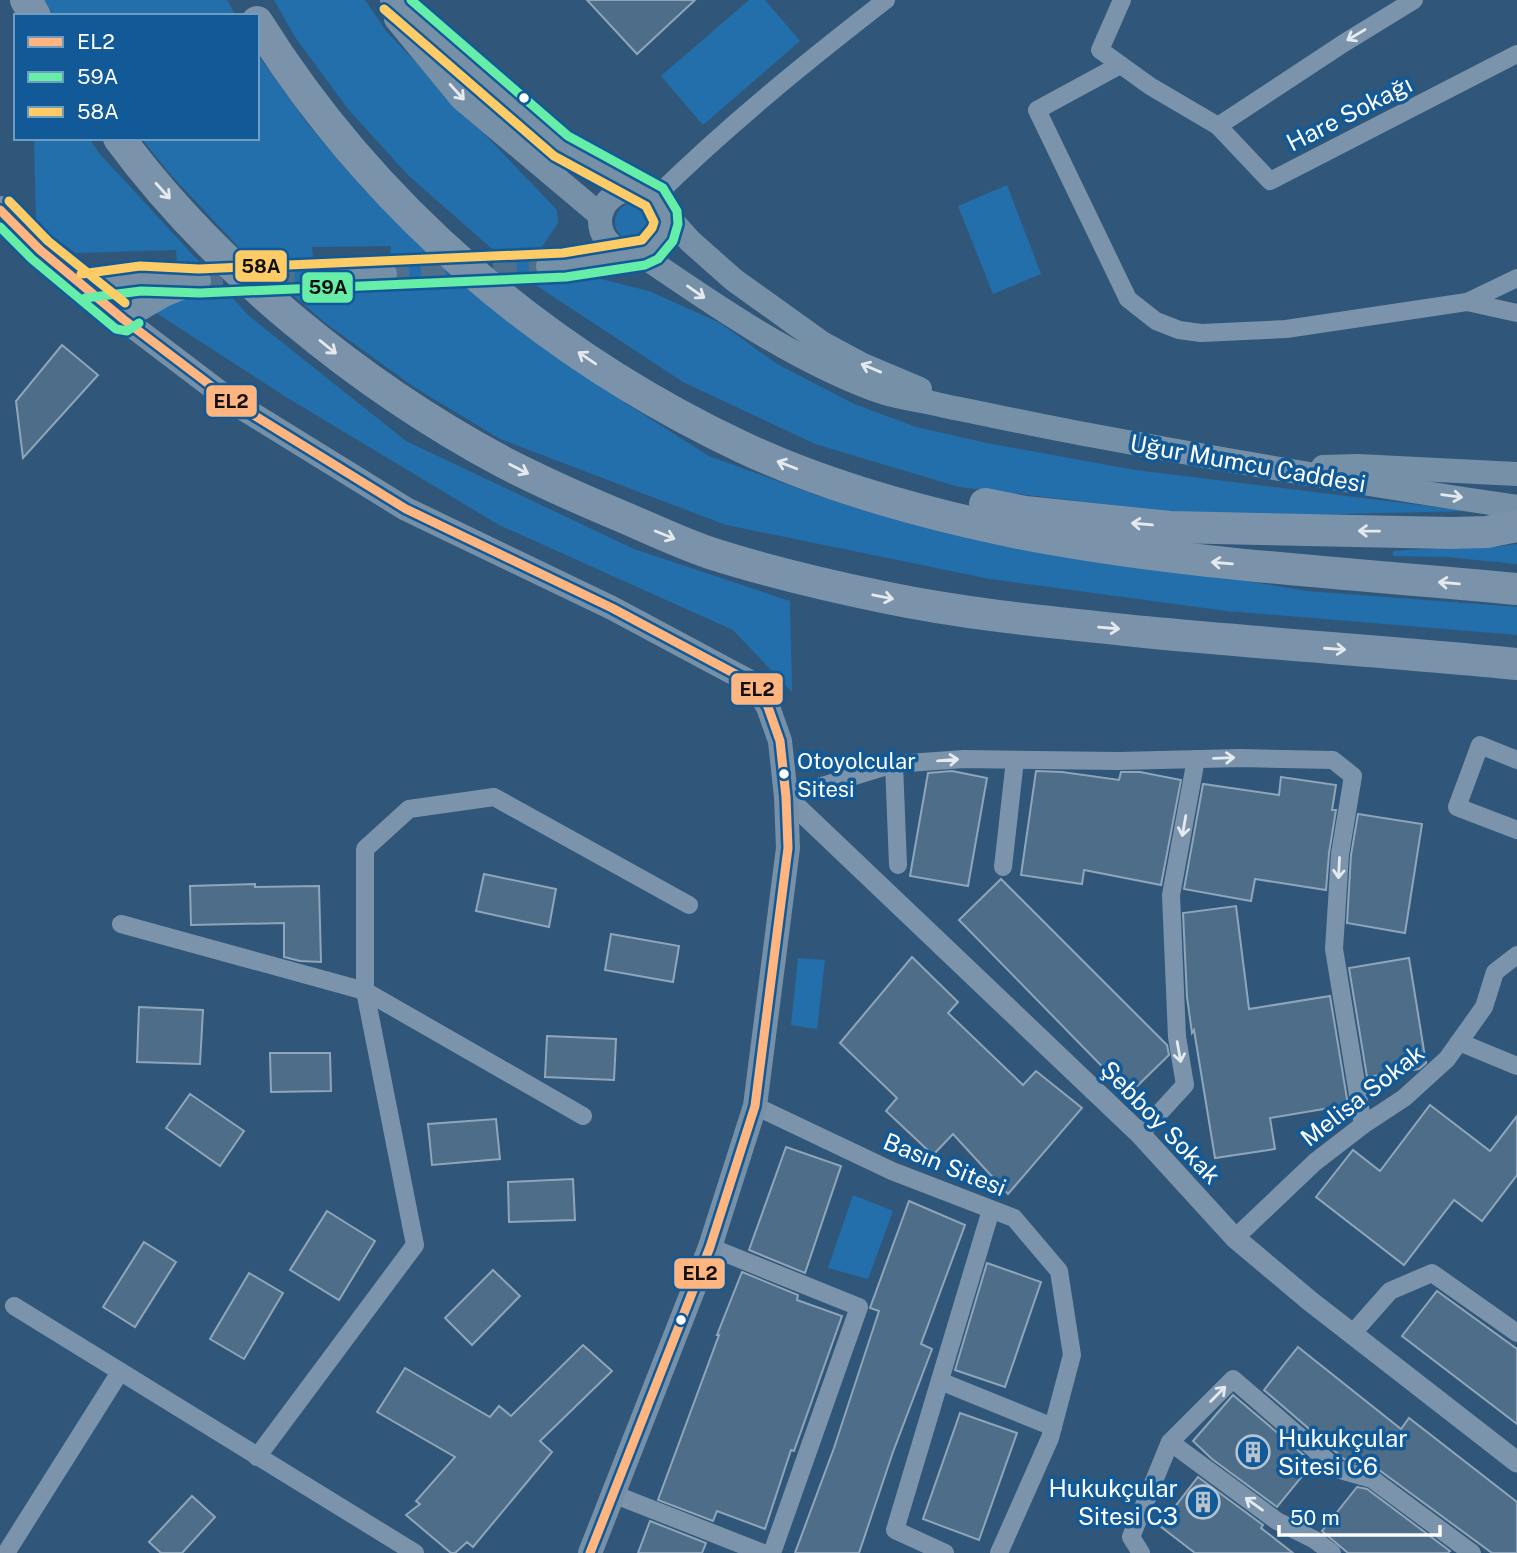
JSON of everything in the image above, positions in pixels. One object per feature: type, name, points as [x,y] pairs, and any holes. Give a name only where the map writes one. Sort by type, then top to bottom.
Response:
[{"type":"highway","points":[[259,25],[273,48],[359,161],[450,253],[540,327],[620,380],[743,448],[895,503],[1018,533],[1206,561],[1517,589]]},
{"type":"highway","points":[[120,140],[196,227],[265,295],[334,352],[388,391],[502,461],[707,552],[884,597],[1030,621],[1517,664]]},
{"type":"highway","points":[[838,484],[870,484],[1025,512],[1170,527],[1451,533],[1502,529]]},
{"type":"main road","points":[[386,0],[395,17],[461,98],[600,222],[604,238],[611,246],[635,254],[715,305],[822,367],[875,390],[979,413]]},
{"type":"main road","points":[[392,0],[561,146],[653,200],[690,241],[734,280],[821,343],[863,365],[979,413]]},
{"type":"main road","points":[[617,192],[653,200],[666,223],[658,243],[635,254],[556,265],[582,251],[600,222],[609,198],[617,192]]},
{"type":"main road","points":[[0,210],[40,250],[122,319],[231,401],[406,509],[612,608],[754,684],[768,707],[780,741],[788,848],[755,1106],[710,1247],[590,1553]]},
{"type":"main road","points":[[315,276],[385,274]]},
{"type":"main road","points":[[83,286],[117,279],[167,276],[199,281],[166,294],[122,319]]},
{"type":"main road","name":"Uğur Mumcu Caddesi","points":[[979,413],[1029,425],[1241,464],[1288,469],[1354,483],[1517,507]]},
{"type":"main road","points":[[1288,469],[1358,466],[1517,474]]},
{"type":"street","points":[[653,200],[693,160],[783,82],[886,0]]},
{"type":"street","points":[[1122,0],[1100,50],[1150,86],[1218,126],[1414,0]]},
{"type":"street","name":"Hare Sokağı","points":[[1218,126],[1270,181],[1517,54]]},
{"type":"street","points":[[1120,65],[1037,110],[1128,299],[1156,321],[1179,330],[1201,332],[1286,329],[1466,302],[1517,278]]},
{"type":"street","points":[[1466,302],[1517,313]]},
{"type":"street","points":[[1517,760],[1480,745],[1457,807],[1517,830]]},
{"type":"street","points":[[786,797],[894,764],[964,759],[1333,760],[1353,776],[1340,854],[1334,949],[1363,1125]]},
{"type":"street","points":[[1140,1134],[1185,1085],[1177,1037],[1171,895],[1196,759]]},
{"type":"street","points":[[1003,867],[1016,760]]},
{"type":"street","points":[[894,764],[898,865]]},
{"type":"street","points":[[257,1457],[415,1244],[365,991],[365,849],[410,809],[494,797],[689,905]]},
{"type":"street","name":"Şebboy Sokak","points":[[786,797],[1140,1134],[1235,1238],[1352,1334],[1517,1462]]},
{"type":"street","points":[[121,923],[365,991],[583,1116]]},
{"type":"street","points":[[1495,972],[1517,955]]},
{"type":"street","points":[[1495,972],[1517,969]]},
{"type":"street","name":"Melisa Sokak","points":[[1235,1238],[1315,1162],[1404,1098],[1447,1059],[1484,1007],[1495,972]]},
{"type":"street","points":[[1459,1042],[1517,1066]]},
{"type":"street","name":"Basın Sitesi","points":[[755,1106],[892,1171],[1014,1218],[1059,1272],[1072,1355],[1053,1427],[999,1553]]},
{"type":"street","points":[[945,1553],[895,1530],[991,1210]]},
{"type":"street","points":[[710,1247],[859,1307],[772,1553]]},
{"type":"street","points":[[1352,1334],[1390,1292],[1432,1273],[1517,1333]]},
{"type":"street","points":[[14,1306],[415,1553]]},
{"type":"street","points":[[6,1553],[120,1372]]},
{"type":"street","points":[[1141,1553],[1131,1537],[1170,1442],[1233,1379],[1337,1469],[1372,1479],[1472,1553]]},
{"type":"street","points":[[940,1381],[1053,1427]]},
{"type":"street","points":[[1170,1442],[1278,1521],[1315,1540],[1332,1553]]},
{"type":"street","points":[[613,1494],[763,1553]]},
{"type":"shaded area","points":[[44,0],[227,0],[235,14],[53,14]]},
{"type":"shaded area","points":[[274,0],[365,0],[386,31],[557,210],[558,223],[542,247],[543,279],[597,278],[649,291],[720,323],[777,364],[854,404],[916,427],[1135,470],[1468,511],[1256,516],[1173,512],[959,487],[815,444],[683,382],[525,278],[408,175],[348,109],[295,37]]},
{"type":"shaded area","points":[[749,0],[765,0],[800,41],[703,125],[661,76]]},
{"type":"shaded area","points":[[259,57],[311,128],[365,191],[418,240],[522,330],[625,403],[709,456],[819,496],[1054,550],[1307,591],[1517,607],[1517,635],[1227,611],[990,579],[726,525],[500,439],[414,387],[328,325],[247,256],[171,175],[143,140],[259,140]],"holes":[[[391,246],[389,291],[317,295],[312,247]]]},
{"type":"shaded area","points":[[34,140],[90,140],[99,153],[249,316],[406,441],[634,549],[790,601],[792,692],[733,630],[499,525],[286,397],[153,311],[179,292],[176,250],[76,253],[36,225]]},
{"type":"shaded area","points":[[1007,185],[1041,274],[993,294],[958,206]]},
{"type":"shaded area","points":[[634,203],[647,209],[653,222],[647,235],[634,241],[621,235],[615,222],[621,209]]},
{"type":"shaded area","points":[[1517,544],[1517,564],[1392,554],[1394,551]]},
{"type":"shaded area","points":[[798,958],[825,960],[817,1029],[791,1025]]},
{"type":"shaded area","points":[[853,1195],[893,1211],[868,1279],[828,1268]]},
{"type":"building","points":[[587,0],[695,0],[637,54]]},
{"type":"building","points":[[62,345],[98,375],[23,458],[16,401]]},
{"type":"building","points":[[952,771],[987,778],[968,886],[910,876],[928,773]]},
{"type":"building","points":[[1036,771],[1119,780],[1121,772],[1140,772],[1181,780],[1161,885],[1084,870],[1082,884],[1021,875]]},
{"type":"building","points":[[1281,777],[1336,785],[1332,810],[1336,810],[1326,890],[1255,879],[1251,901],[1184,889],[1203,784],[1279,795]]},
{"type":"building","points":[[1358,814],[1422,824],[1405,933],[1347,923],[1351,855]]},
{"type":"building","points":[[484,874],[556,889],[549,927],[476,911]]},
{"type":"building","points":[[1001,879],[1167,1045],[1169,1055],[1129,1094],[959,920]]},
{"type":"building","points":[[255,884],[255,887],[319,886],[321,962],[284,957],[284,923],[191,925],[190,886]]},
{"type":"building","points":[[1236,906],[1249,1009],[1330,996],[1348,1105],[1270,1118],[1275,1149],[1215,1158],[1187,997],[1183,913]]},
{"type":"building","points":[[611,934],[679,946],[673,982],[605,970]]},
{"type":"building","points":[[912,957],[958,1002],[948,1013],[1023,1085],[1036,1071],[1082,1108],[1008,1194],[953,1134],[933,1155],[886,1111],[897,1098],[840,1043]]},
{"type":"building","points":[[1409,958],[1426,1063],[1419,1069],[1367,1077],[1349,968]]},
{"type":"building","points":[[139,1007],[203,1010],[200,1064],[137,1062]]},
{"type":"building","points":[[547,1036],[616,1039],[614,1080],[545,1077]]},
{"type":"building","points":[[270,1053],[330,1053],[331,1091],[271,1092]]},
{"type":"building","points":[[190,1094],[244,1131],[220,1166],[166,1128]]},
{"type":"building","points":[[1430,1105],[1490,1151],[1517,1116],[1517,1175],[1482,1221],[1454,1200],[1404,1265],[1316,1197],[1353,1150],[1380,1171]]},
{"type":"building","points":[[496,1119],[500,1159],[432,1165],[428,1124]]},
{"type":"building","points":[[786,1147],[841,1166],[805,1273],[749,1250]]},
{"type":"building","points":[[573,1179],[575,1220],[509,1222],[508,1182]]},
{"type":"building","points":[[909,1201],[965,1225],[921,1344],[932,1349],[859,1553],[795,1553],[834,1448],[879,1311],[870,1308]]},
{"type":"building","points":[[327,1211],[375,1241],[339,1300],[290,1270]]},
{"type":"building","points":[[144,1242],[176,1262],[135,1327],[103,1307]]},
{"type":"building","points":[[987,1263],[1041,1282],[1005,1387],[955,1370]]},
{"type":"building","points":[[493,1270],[520,1296],[472,1345],[445,1318]]},
{"type":"building","points":[[742,1272],[798,1295],[797,1300],[842,1316],[794,1451],[791,1450],[765,1529],[717,1511],[713,1521],[658,1500]]},
{"type":"building","points":[[249,1273],[283,1293],[244,1359],[210,1339]]},
{"type":"building","points":[[1437,1291],[1517,1349],[1517,1424],[1402,1336]]},
{"type":"building","points":[[583,1345],[612,1371],[540,1441],[552,1452],[473,1547],[467,1542],[455,1553],[451,1553],[406,1515],[420,1504],[416,1501],[455,1457],[377,1412],[405,1368],[490,1417],[499,1406],[511,1416]]},
{"type":"building","points":[[1298,1347],[1401,1429],[1409,1418],[1517,1502],[1517,1553],[1492,1553],[1379,1470],[1344,1459],[1264,1390]]},
{"type":"building","name":"Hukukçular Sitesi C6","points":[[1233,1395],[1313,1463],[1277,1507],[1212,1459],[1193,1441]]},
{"type":"building","points":[[960,1413],[1017,1433],[979,1540],[923,1519]]},
{"type":"building","name":"Hukukçular Sitesi C3","points":[[1198,1477],[1263,1525],[1261,1528],[1293,1553],[1195,1553],[1160,1526]]},
{"type":"building","points":[[1357,1487],[1367,1489],[1450,1551],[1348,1553],[1322,1531]]},
{"type":"building","points":[[192,1496],[215,1517],[182,1553],[161,1553],[149,1542]]},
{"type":"building","points":[[650,1521],[706,1543],[702,1553],[638,1553]]},
{"type":"tunnel","points":[[385,274],[548,266]]},
{"type":"tunnel","points":[[199,281],[315,277]]},
{"type":"transit line","name":"59A","points":[[85,298],[141,291],[200,293],[566,277],[645,265],[658,259],[673,241],[678,224],[677,211],[663,188],[568,136],[411,0]]},
{"type":"transit line","name":"58A","points":[[81,274],[140,266],[199,269],[563,253],[642,240],[654,222],[646,206],[554,156],[384,9]]},
{"type":"transit line","name":"58A","points":[[9,201],[48,241],[125,303]]},
{"type":"transit line","name":"EL2","points":[[0,210],[40,250],[123,319],[231,401],[406,509],[612,608],[754,684],[768,707],[780,741],[788,848],[755,1106],[710,1247],[590,1553]]},
{"type":"transit line","name":"59A","points":[[0,227],[32,259],[116,329],[127,331],[139,323]]},
{"type":"place","name":"Otoyolcular Sitesi","points":[[784,774]]},
{"type":"place","name":"Hukukçular Sitesi C6","points":[[1253,1452]]},
{"type":"place","name":"Hukukçular Sitesi C3","points":[[1203,1502]]}]
